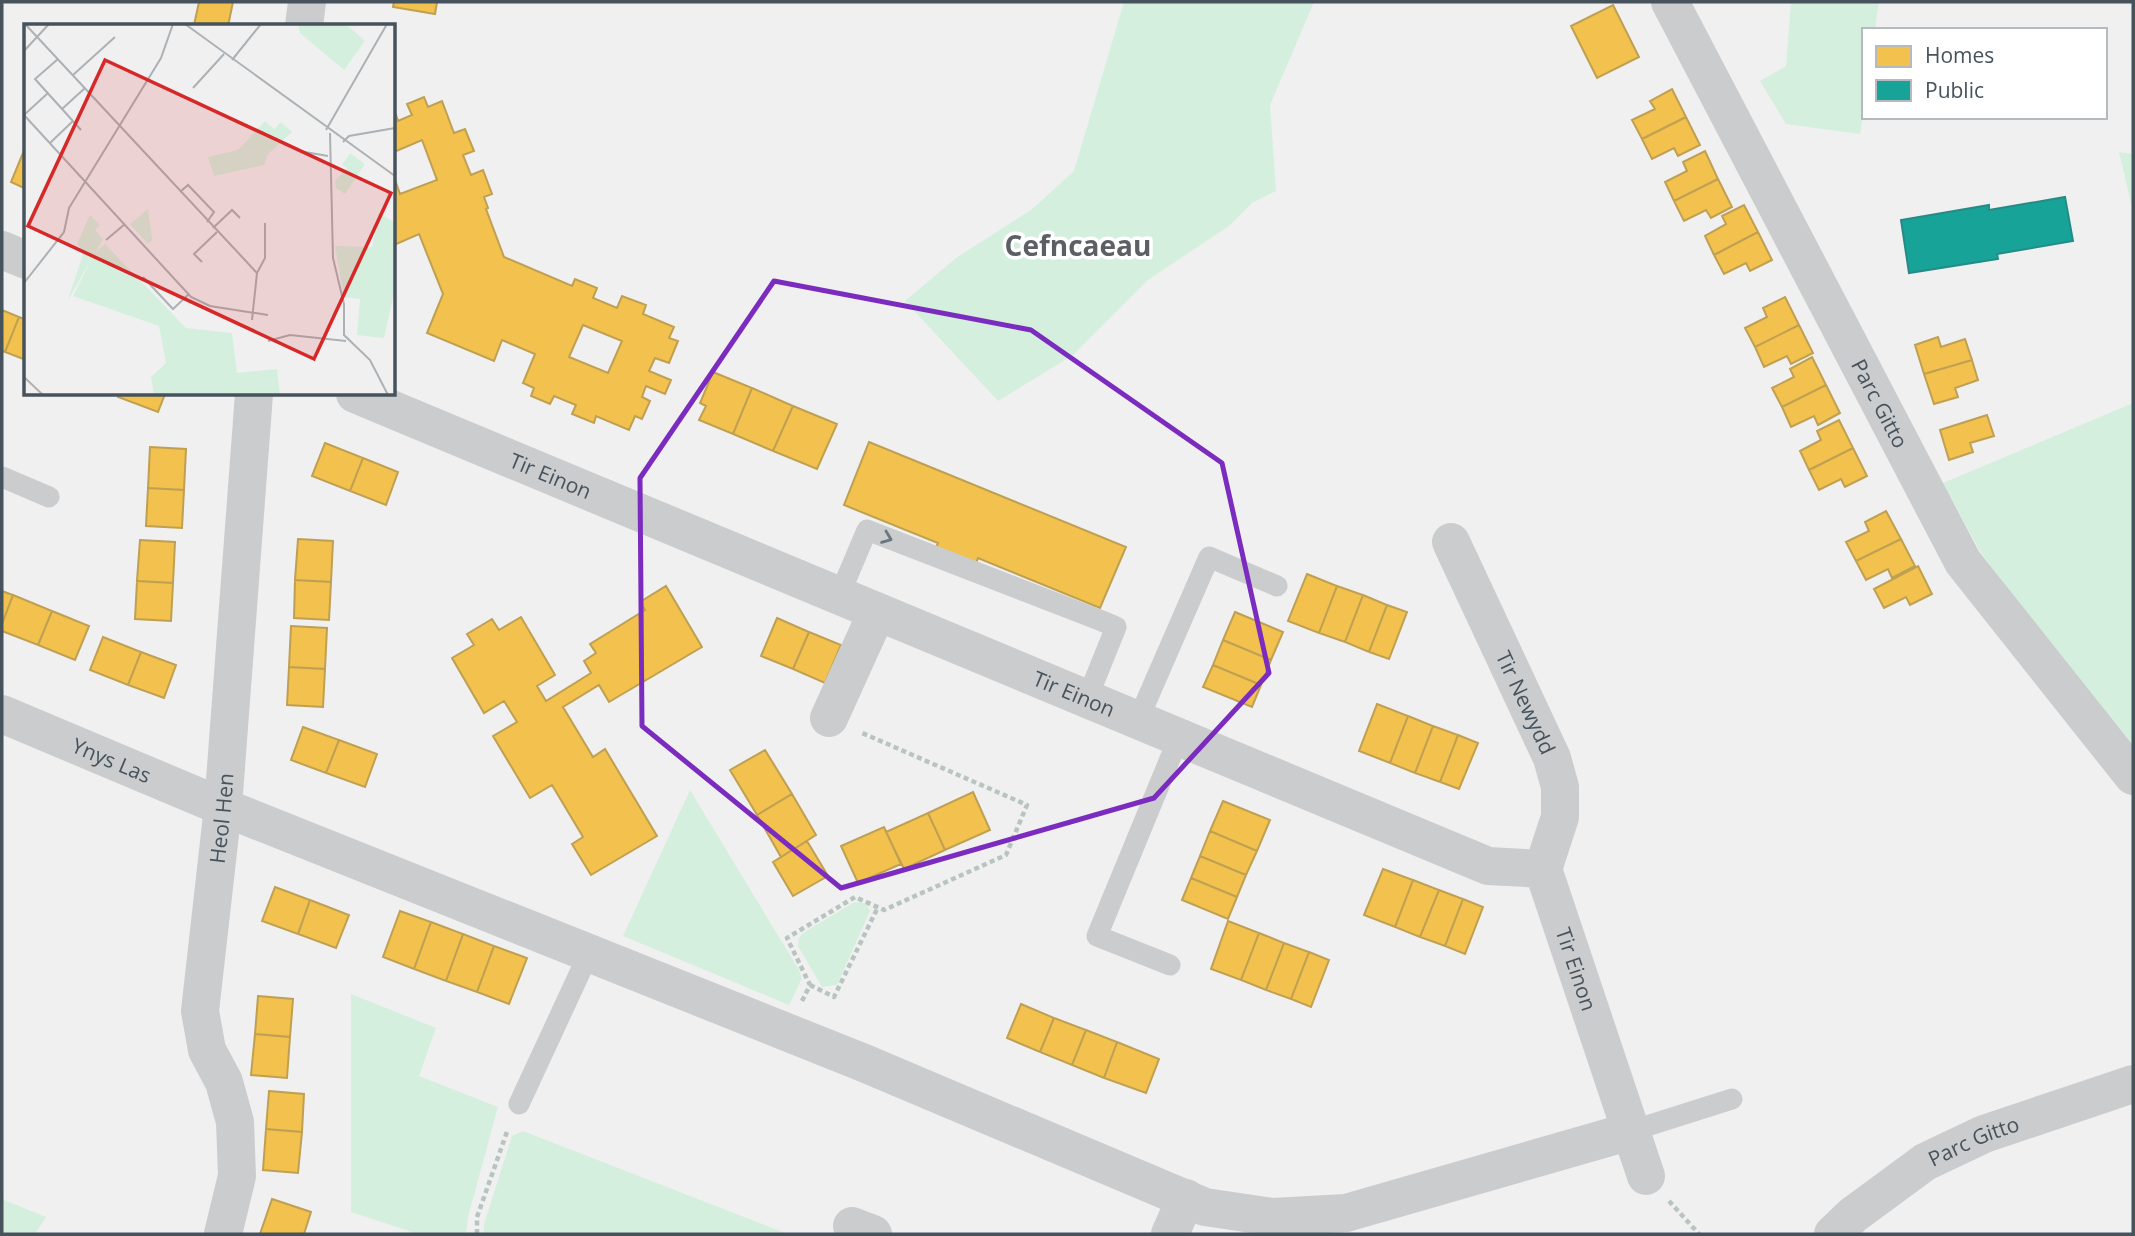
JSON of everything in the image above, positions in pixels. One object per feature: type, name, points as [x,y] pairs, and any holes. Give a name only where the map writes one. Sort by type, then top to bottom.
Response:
[{"type":"street","points":[[304,24],[307,2]]},
{"type":"street","name":"Parc Gitto","points":[[1670,2],[1964,562],[2133,776]]},
{"type":"street","points":[[2,250],[24,259]]},
{"type":"street","name":"Heol Hen","points":[[223,1234],[237,1176],[235,1122],[224,1082],[207,1050],[200,1011],[223,807],[254,396]]},
{"type":"street","name":"Tir Einon","points":[[360,396],[1488,866],[1543,869],[1646,1175]]},
{"type":"street","name":"Tir Newydd","points":[[1451,542],[1552,758],[1560,787],[1560,817],[1543,869]]},
{"type":"street","points":[[829,718],[877,612]]},
{"type":"street","name":"Ynys Las","points":[[2,714],[223,807]]},
{"type":"street","points":[[223,807],[864,1063],[1205,1207],[1272,1217],[1346,1213],[1631,1131]]},
{"type":"street","name":"Parc Gitto","points":[[1833,1234],[1853,1215],[1924,1162],[1984,1134],[2133,1084]]},
{"type":"street","points":[[1170,1234],[1186,1198]]},
{"type":"lane","points":[[2,477],[49,497]]},
{"type":"lane","points":[[839,596],[867,530],[1116,626],[1087,699]]},
{"type":"lane","points":[[1138,720],[1209,557],[1278,586]]},
{"type":"lane","points":[[1170,965],[1097,936],[1179,737]]},
{"type":"lane","points":[[519,1104],[589,953]]},
{"type":"lane","points":[[1631,1131],[1732,1099]]},
{"type":"path","points":[[829,718],[1027,805],[1006,855],[884,911],[878,907],[855,897],[787,938],[810,985],[834,997],[878,907]]},
{"type":"path","points":[[810,985],[801,1002],[813,1007]]},
{"type":"path","points":[[477,1234],[477,1217],[519,1104]]},
{"type":"highlighted area","points":[[774,281],[1031,330],[1222,463],[1269,673],[1154,798],[841,888],[642,726],[640,478]]},
{"type":"green space","points":[[1124,2],[1314,2],[1270,105],[1276,191],[1252,203],[1229,226],[1148,280],[1073,355],[998,401],[905,301],[956,258],[1031,210],[1074,171]]},
{"type":"green space","points":[[1791,2],[1879,2],[1875,28],[1862,28],[1862,119],[1860,134],[1786,124],[1760,81],[1786,66]]},
{"type":"green space","points":[[2119,152],[2133,154],[2133,212]]},
{"type":"green space","points":[[2133,403],[2133,755],[1981,553],[1943,483]]},
{"type":"green space","points":[[690,790],[799,970],[802,978],[789,1005],[623,936]]},
{"type":"green space","points":[[858,902],[866,904],[870,911],[837,985],[822,987],[798,946],[799,938],[803,933]]},
{"type":"green space","points":[[351,994],[436,1028],[419,1076],[498,1107],[468,1217],[466,1234],[412,1234],[351,1212]]},
{"type":"green space","points":[[523,1131],[788,1234],[484,1234],[484,1224],[512,1136]]},
{"type":"green space","points":[[2,1199],[46,1217],[35,1234],[2,1234]]},
{"type":"building: Homes","points":[[199,2],[233,2],[228,24],[194,24]]},
{"type":"building: Homes","points":[[394,2],[437,2],[435,14],[393,7]]},
{"type":"building: Homes","points":[[1613,5],[1639,57],[1597,78],[1571,26]]},
{"type":"building: Homes","points":[[1672,89],[1686,117],[1642,139],[1632,120],[1655,109],[1650,101]]},
{"type":"building: Homes","points":[[424,97],[428,107],[442,101],[454,133],[465,129],[474,151],[463,155],[471,175],[483,170],[492,194],[484,197],[488,208],[486,209],[504,257],[572,286],[575,279],[597,288],[593,298],[617,308],[622,296],[646,305],[643,314],[674,327],[669,338],[678,341],[669,363],[655,358],[649,371],[671,380],[665,394],[646,386],[642,397],[650,401],[642,419],[635,416],[629,430],[596,416],[594,423],[572,414],[576,405],[554,396],[550,404],[531,396],[534,388],[523,383],[535,354],[502,340],[494,361],[427,333],[443,294],[419,234],[396,244],[396,183],[400,194],[437,180],[422,140],[396,151],[396,115],[398,121],[412,115],[407,104]],"holes":[[[583,325],[622,341],[608,373],[569,357]]]},
{"type":"building: Homes","points":[[1686,117],[1700,145],[1678,156],[1674,148],[1652,159],[1642,139]]},
{"type":"building: Homes","points":[[24,150],[24,188],[11,182]]},
{"type":"building: Homes","points":[[1705,151],[1718,179],[1674,201],[1665,182],[1687,171],[1683,162]]},
{"type":"building: Homes","points":[[1718,179],[1732,207],[1711,218],[1706,210],[1684,221],[1674,201]]},
{"type":"building: Homes","points":[[1744,205],[1758,232],[1714,255],[1705,236],[1726,224],[1722,216]]},
{"type":"building: Homes","points":[[1758,232],[1772,260],[1750,271],[1746,263],[1724,274],[1714,255]]},
{"type":"building: Homes","points":[[1785,297],[1799,325],[1755,347],[1745,328],[1767,317],[1763,308]]},
{"type":"building: Homes","points":[[2,310],[19,317],[5,352],[2,351]]},
{"type":"building: Homes","points":[[19,317],[24,319],[24,359],[5,352]]},
{"type":"building: Homes","points":[[1799,325],[1813,353],[1791,364],[1787,356],[1764,367],[1755,347]]},
{"type":"building: Homes","points":[[1938,337],[1941,347],[1965,339],[1972,360],[1924,374],[1915,345]]},
{"type":"building: Homes","points":[[1812,357],[1826,385],[1782,407],[1772,388],[1794,377],[1790,369]]},
{"type":"building: Homes","points":[[1972,360],[1978,380],[1955,388],[1958,397],[1934,404],[1924,374]]},
{"type":"building: Homes","points":[[713,372],[752,388],[733,434],[699,420],[706,406],[700,403]]},
{"type":"building: Homes","points":[[1826,385],[1840,413],[1818,425],[1814,416],[1791,427],[1782,407]]},
{"type":"building: Homes","points":[[752,388],[793,406],[773,451],[733,434]]},
{"type":"building: Homes","points":[[118,396],[164,396],[158,412]]},
{"type":"building: Homes","points":[[793,406],[837,424],[817,469],[773,451]]},
{"type":"building: Homes","points":[[1987,415],[1994,436],[1970,443],[1973,452],[1949,460],[1940,430]]},
{"type":"building: Homes","points":[[1839,420],[1853,448],[1809,470],[1800,451],[1821,440],[1817,431]]},
{"type":"building: Homes","points":[[869,442],[1126,547],[1100,608],[978,558],[974,568],[934,552],[938,543],[844,505]]},
{"type":"building: Homes","points":[[325,443],[363,458],[350,491],[312,476]]},
{"type":"building: Homes","points":[[150,447],[186,449],[184,490],[148,488]]},
{"type":"building: Homes","points":[[1853,448],[1867,476],[1845,487],[1841,479],[1819,490],[1809,470]]},
{"type":"building: Homes","points":[[363,458],[398,472],[386,505],[350,491]]},
{"type":"building: Homes","points":[[148,488],[184,490],[182,528],[146,526]]},
{"type":"building: Homes","points":[[1886,511],[1901,539],[1856,561],[1846,542],[1869,531],[1865,522]]},
{"type":"building: Homes","points":[[298,539],[333,541],[331,582],[295,580]]},
{"type":"building: Homes","points":[[1901,539],[1915,566],[1892,578],[1888,569],[1866,580],[1856,561]]},
{"type":"building: Homes","points":[[140,540],[175,542],[173,583],[137,581]]},
{"type":"building: Homes","points":[[1918,566],[1932,594],[1910,605],[1906,597],[1884,608],[1874,589]]},
{"type":"building: Homes","points":[[1307,574],[1337,586],[1319,633],[1288,621]]},
{"type":"building: Homes","points":[[295,580],[331,582],[329,620],[294,618]]},
{"type":"building: Homes","points":[[137,581],[173,583],[171,621],[135,619]]},
{"type":"building: Homes","points":[[666,586],[702,647],[609,702],[599,685],[563,707],[593,757],[605,749],[657,836],[591,875],[572,844],[583,837],[552,785],[530,798],[493,736],[517,722],[504,701],[484,713],[452,658],[474,645],[467,634],[492,619],[499,630],[521,617],[555,675],[537,686],[546,701],[591,673],[584,661],[596,653],[590,644],[645,610],[640,602]]},
{"type":"building: Homes","points":[[1337,586],[1363,595],[1345,642],[1319,633]]},
{"type":"building: Homes","points":[[2,591],[13,595],[2,624]]},
{"type":"building: Homes","points":[[13,595],[52,611],[38,645],[2,631]]},
{"type":"building: Homes","points":[[1363,595],[1387,605],[1369,652],[1345,642]]},
{"type":"building: Homes","points":[[1387,605],[1407,612],[1389,659],[1369,652]]},
{"type":"building: Homes","points":[[52,611],[89,626],[75,660],[38,645]]},
{"type":"building: Homes","points":[[1235,612],[1283,632],[1271,660],[1223,640]]},
{"type":"building: Homes","points":[[777,618],[809,632],[793,669],[761,656]]},
{"type":"building: Homes","points":[[291,626],[327,628],[325,669],[289,667]]},
{"type":"building: Homes","points":[[809,632],[841,645],[825,683],[793,669]]},
{"type":"building: Homes","points":[[103,637],[141,652],[128,685],[90,670]]},
{"type":"building: Homes","points":[[1223,640],[1271,660],[1261,685],[1213,665]]},
{"type":"building: Homes","points":[[141,652],[176,665],[164,698],[128,685]]},
{"type":"building: Homes","points":[[1213,665],[1261,685],[1252,707],[1203,687]]},
{"type":"building: Homes","points":[[289,667],[325,669],[323,707],[287,705]]},
{"type":"building: Homes","points":[[1377,704],[1408,716],[1390,763],[1359,751]]},
{"type":"building: Homes","points":[[1408,716],[1433,726],[1415,773],[1390,763]]},
{"type":"building: Homes","points":[[1433,726],[1458,735],[1440,782],[1415,773]]},
{"type":"building: Homes","points":[[303,727],[339,740],[326,773],[291,760]]},
{"type":"building: Homes","points":[[1458,735],[1478,743],[1459,789],[1440,782]]},
{"type":"building: Homes","points":[[339,740],[377,754],[365,787],[326,773]]},
{"type":"building: Homes","points":[[765,750],[792,794],[757,815],[730,770]]},
{"type":"building: Homes","points":[[973,792],[990,830],[945,850],[928,813]]},
{"type":"building: Homes","points":[[792,794],[816,835],[781,857],[757,815]]},
{"type":"building: Homes","points":[[1223,801],[1270,820],[1257,851],[1210,831]]},
{"type":"building: Homes","points":[[928,813],[945,850],[904,869],[886,832]]},
{"type":"building: Homes","points":[[884,827],[901,864],[858,883],[841,846]]},
{"type":"building: Homes","points":[[1210,831],[1257,851],[1246,875],[1200,856]]},
{"type":"building: Homes","points":[[807,841],[828,876],[793,896],[773,862]]},
{"type":"building: Homes","points":[[1200,856],[1246,875],[1237,897],[1191,878]]},
{"type":"building: Homes","points":[[1383,869],[1413,880],[1395,927],[1364,915]]},
{"type":"building: Homes","points":[[1191,878],[1237,897],[1228,919],[1182,900]]},
{"type":"building: Homes","points":[[1413,880],[1439,890],[1420,937],[1395,927]]},
{"type":"building: Homes","points":[[275,887],[310,900],[298,934],[262,921]]},
{"type":"building: Homes","points":[[1439,890],[1463,899],[1445,946],[1420,937]]},
{"type":"building: Homes","points":[[1463,899],[1483,907],[1465,954],[1445,946]]},
{"type":"building: Homes","points":[[310,900],[349,915],[336,948],[298,934]]},
{"type":"building: Homes","points":[[400,911],[431,922],[414,969],[383,957]]},
{"type":"building: Homes","points":[[1228,921],[1259,933],[1241,980],[1211,969]]},
{"type":"building: Homes","points":[[431,922],[463,934],[446,981],[414,969]]},
{"type":"building: Homes","points":[[1259,933],[1284,943],[1266,990],[1241,980]]},
{"type":"building: Homes","points":[[463,934],[494,946],[477,992],[446,981]]},
{"type":"building: Homes","points":[[1284,943],[1309,952],[1291,999],[1266,990]]},
{"type":"building: Homes","points":[[494,946],[527,958],[509,1004],[477,992]]},
{"type":"building: Homes","points":[[1309,952],[1329,960],[1311,1007],[1291,999]]},
{"type":"building: Homes","points":[[258,996],[293,999],[290,1037],[255,1034]]},
{"type":"building: Homes","points":[[1021,1004],[1054,1018],[1040,1052],[1007,1038]]},
{"type":"building: Homes","points":[[1054,1018],[1086,1030],[1072,1065],[1040,1052]]},
{"type":"building: Homes","points":[[1086,1030],[1117,1042],[1104,1078],[1072,1065]]},
{"type":"building: Homes","points":[[255,1034],[290,1037],[287,1078],[251,1075]]},
{"type":"building: Homes","points":[[1117,1042],[1159,1059],[1146,1093],[1104,1078]]},
{"type":"building: Homes","points":[[269,1091],[304,1094],[302,1132],[266,1129]]},
{"type":"building: Homes","points":[[266,1129],[302,1132],[298,1173],[263,1170]]},
{"type":"building: Homes","points":[[272,1199],[311,1212],[304,1234],[260,1234]]},
{"type":"building: Public","points":[[2065,197],[2073,241],[1997,254],[1998,259],[1909,273],[1901,220],[1989,205],[1989,210]]},
{"type":"district","name":"Cefncaeau","points":[[1078,245]]}]
